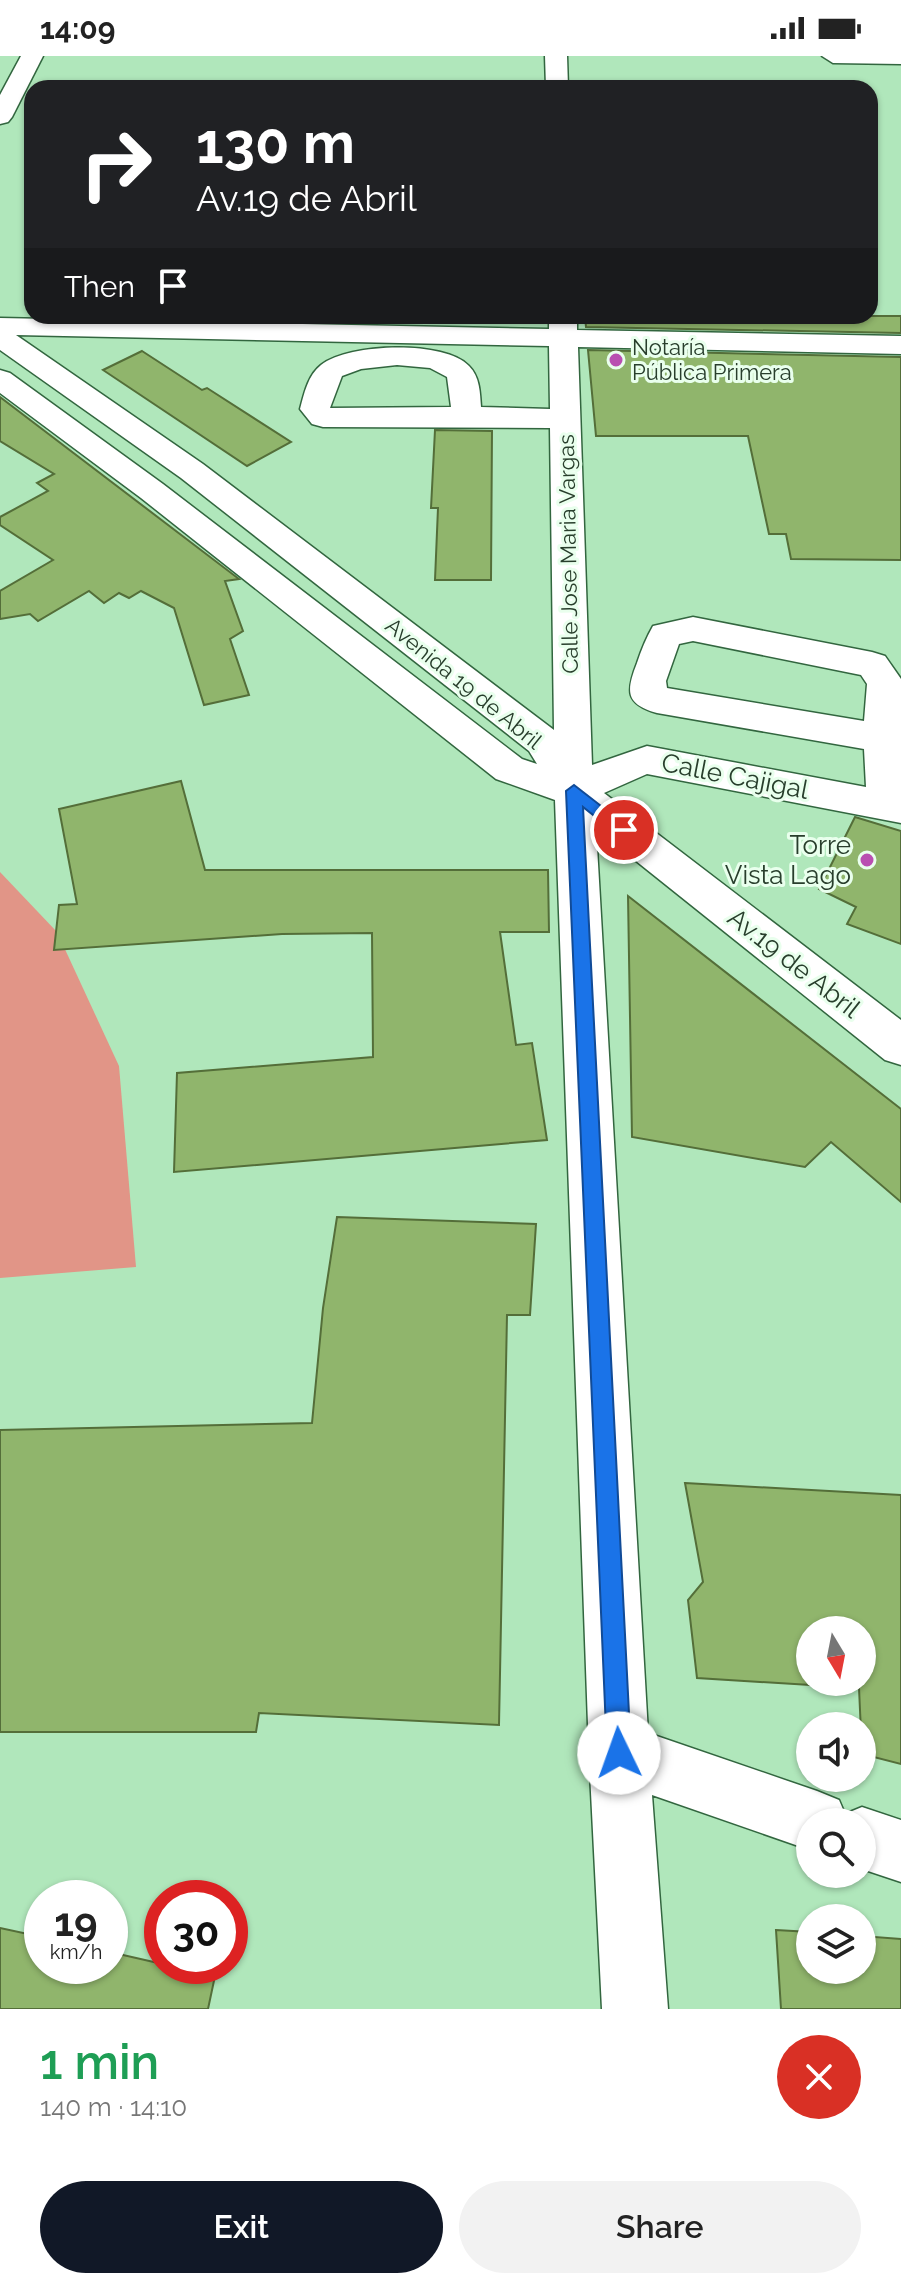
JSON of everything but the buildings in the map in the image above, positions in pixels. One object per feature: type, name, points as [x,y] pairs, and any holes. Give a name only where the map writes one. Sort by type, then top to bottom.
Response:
[{"type":"street","points":[[0,117],[32,56]]},
{"type":"street","points":[[556,56],[557,80]]},
{"type":"street","points":[[833,56],[901,57]]},
{"type":"street","points":[[0,326],[104,324]]},
{"type":"street","points":[[258,324],[563,327],[901,345]]},
{"type":"street","name":"Calle Jose Maria Vargas","points":[[563,327],[574,791],[619,1753],[635,2009]]},
{"type":"street","name":"Avenida 19 de Abril","points":[[0,337],[192,471],[542,741],[574,791]]},
{"type":"street","points":[[466,415],[465,386],[459,371],[443,362],[416,357],[353,360],[333,369],[326,376],[315,409],[323,418],[466,415],[565,419]]},
{"type":"street","name":"Avenida 19 de Abril","points":[[0,379],[152,491],[509,769],[574,791]]},
{"type":"street","points":[[882,738],[657,700],[647,693],[648,681],[665,635],[693,629],[872,665],[885,684],[882,738],[894,807]]},
{"type":"street","name":"Calle Cajigal","points":[[574,791],[625,766],[647,760],[894,807]]},
{"type":"street","name":"Av.19 de Abril","points":[[574,791],[901,1046]]},
{"type":"street","points":[[619,1753],[796,1815]]},
{"type":"street","points":[[876,1843],[901,1851]]},
{"type":"shaded area","points":[[0,872],[57,932],[119,1066],[136,1267],[0,1278]]},
{"type":"place","name":"Notaría Pública Primera","points":[[616,360]]},
{"type":"place","name":"Torre Vista Lago","points":[[867,860]]},
{"type":"route","points":[[619,1753],[574,791],[624,830]]}]
